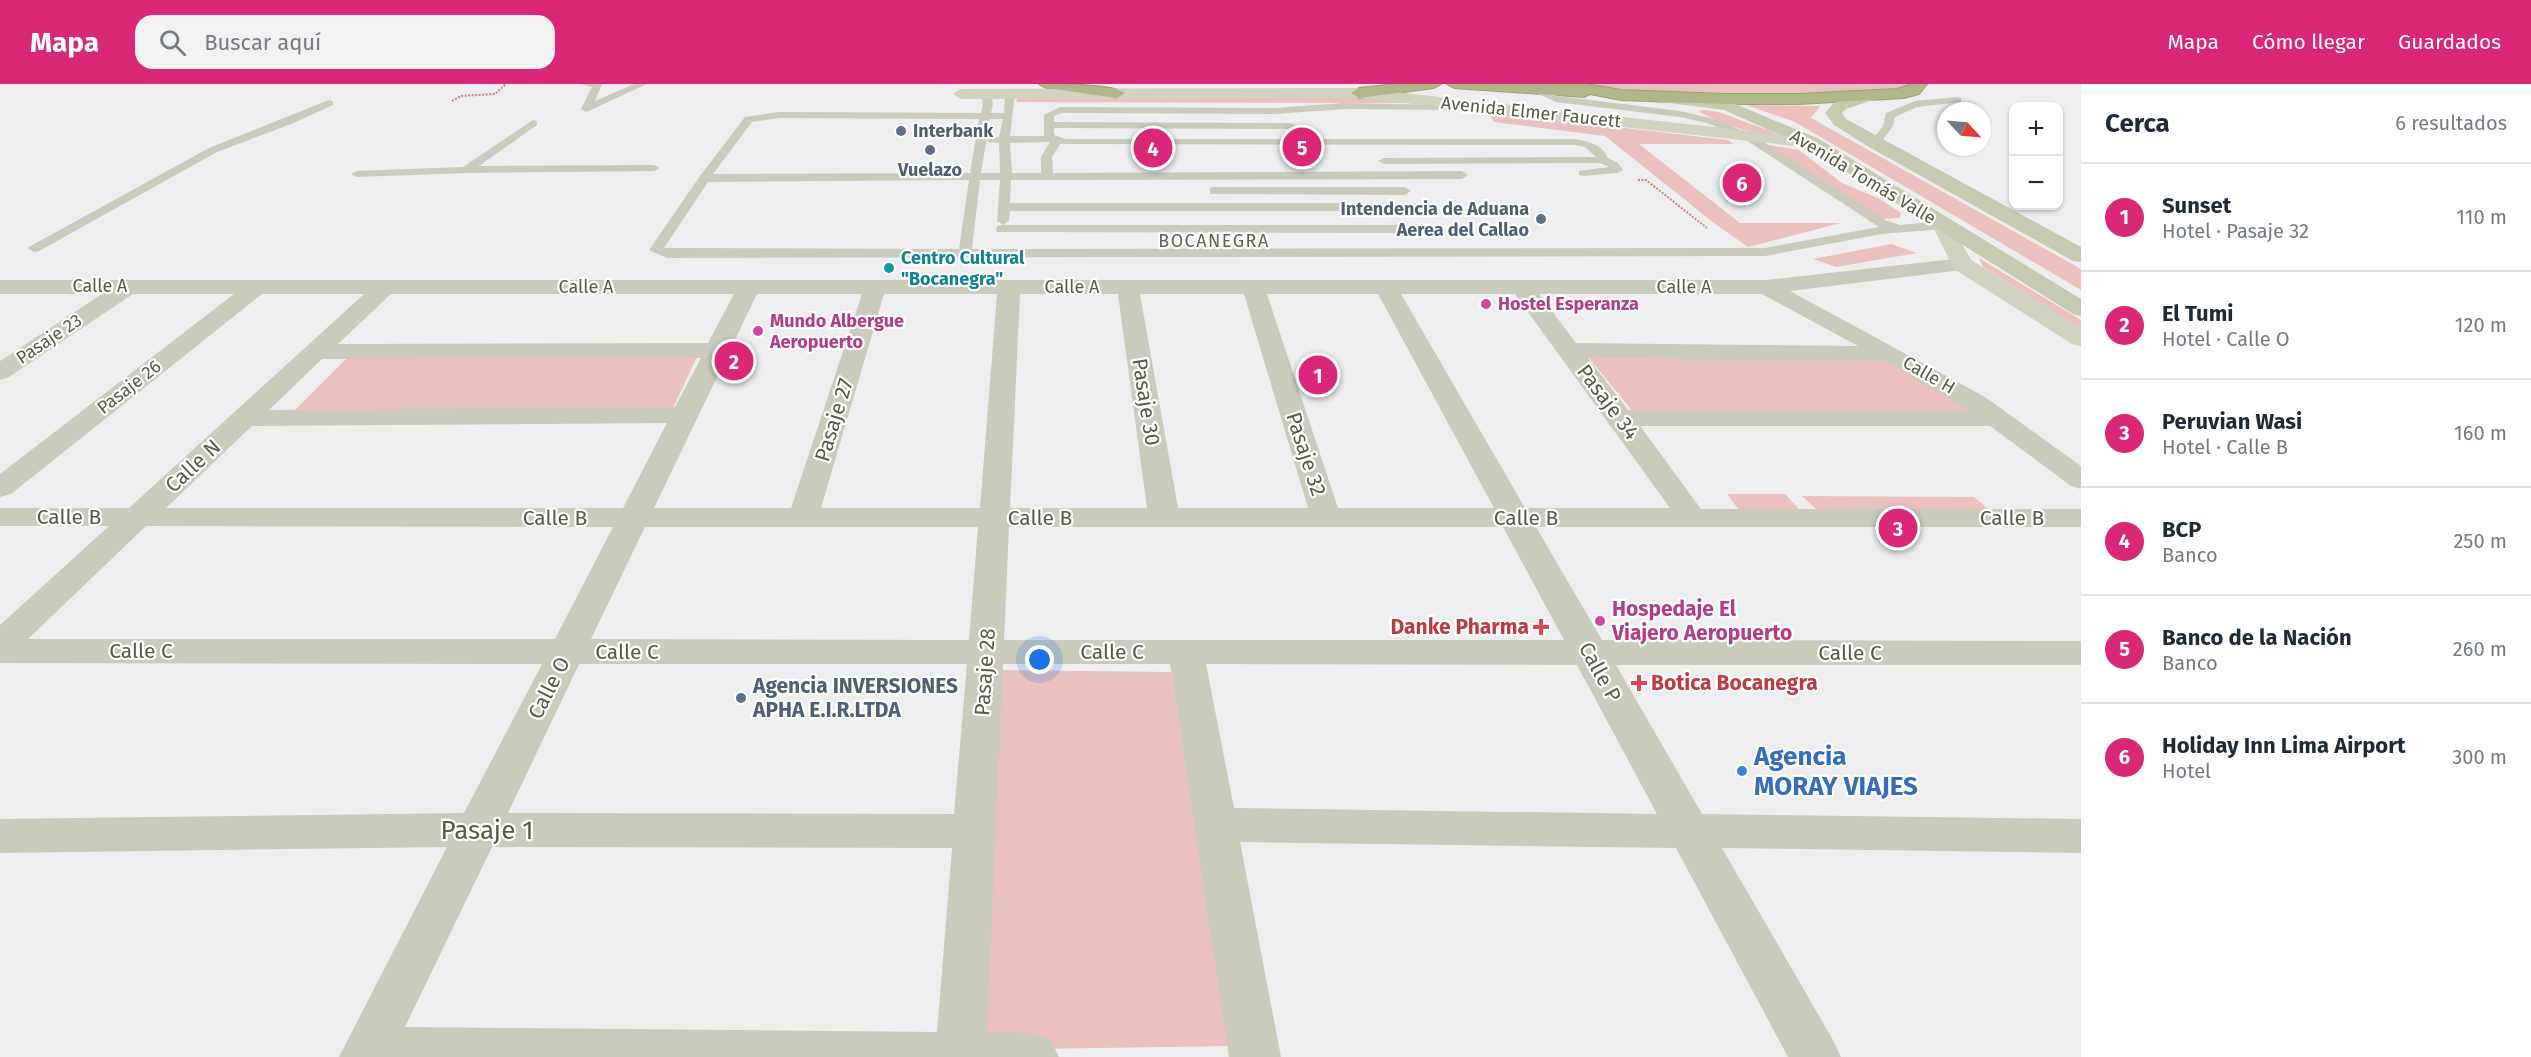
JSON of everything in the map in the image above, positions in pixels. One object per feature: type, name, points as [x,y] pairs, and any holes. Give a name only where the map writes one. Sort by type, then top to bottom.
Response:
[{"type":"highway","points":[[1046,84],[1117,93]]},
{"type":"highway","points":[[1359,93],[1434,84]]},
{"type":"highway","points":[[1454,84],[1621,95],[1767,99],[1872,96],[1911,92],[1920,84]]},
{"type":"highway","points":[[1561,84],[1621,95]]},
{"type":"main road","name":"Avenida Elmer Faucett","points":[[961,94],[1359,93],[1813,143]]},
{"type":"main road","name":"Avenida Tomás Valle","points":[[1646,96],[1707,103],[1743,112],[1813,143],[2081,309]]},
{"type":"main road","name":"Avenida Tomás Valle","points":[[1872,96],[1839,106],[1833,113],[1839,122],[1875,143],[2081,256]]},
{"type":"main road","name":"Avenida Tomás Valle","points":[[1942,225],[1962,264]]},
{"type":"main road","points":[[1962,264],[2081,339]]},
{"type":"street","name":"Calle A","points":[[0,286],[1766,287],[1817,283],[1962,264]]},
{"type":"street","name":"Pasaje 23","points":[[0,372],[129,286]]},
{"type":"street","name":"Pasaje 26","points":[[0,488],[258,286]]},
{"type":"street","name":"Calle N","points":[[0,645],[386,286]]},
{"type":"street","name":"Pasaje 28","points":[[960,1057],[1009,286]]},
{"type":"street","name":"Pasaje 30","points":[[1128,287],[1164,518]]},
{"type":"street","name":"Pasaje 32","points":[[1253,287],[1326,518]]},
{"type":"street","name":"Calle P","points":[[1386,287],[1815,1057]]},
{"type":"street","name":"Pasaje 34","points":[[1522,287],[1692,518]]},
{"type":"street","name":"Calle H","points":[[1766,287],[1976,403],[2081,480]]},
{"type":"street","name":"Calle O","points":[[367,1054],[748,288]]},
{"type":"street","name":"Pasaje 27","points":[[803,518],[875,288]]},
{"type":"street","points":[[315,352],[717,350]]},
{"type":"street","points":[[1568,350],[1891,354]]},
{"type":"street","points":[[244,418],[684,415]]},
{"type":"street","points":[[1620,418],[1997,418]]},
{"type":"street","name":"Calle B","points":[[0,518],[2081,518]]},
{"type":"street","name":"Calle C","points":[[0,651],[2081,653]]},
{"type":"street","points":[[1186,652],[1255,1057]]},
{"type":"street","points":[[1217,825],[2081,836]]},
{"type":"street","name":"Pasaje 1","points":[[0,836],[478,830],[975,831]]},
{"type":"street","points":[[367,1054],[1033,1057]]},
{"type":"lane","points":[[586,84],[598,85],[586,109],[642,84]]},
{"type":"lane","points":[[1535,89],[1556,99],[1674,113],[1710,121],[1747,136],[1880,223],[1899,229]]},
{"type":"lane","points":[[1872,96],[1915,104],[1957,100],[1951,92]]},
{"type":"lane","points":[[965,252],[980,140],[988,104],[986,93]]},
{"type":"lane","points":[[1000,252],[1006,176],[1004,140],[1009,116],[1010,93]]},
{"type":"lane","points":[[34,248],[213,150],[292,120],[329,103]]},
{"type":"lane","points":[[1674,113],[1707,103]]},
{"type":"lane","points":[[1875,143],[1888,126],[1890,115],[1915,104]]},
{"type":"lane","points":[[1054,140],[1049,137],[1049,115],[1060,111],[1275,111],[1312,107],[1450,108]]},
{"type":"lane","points":[[1275,111],[1284,113],[1299,143]]},
{"type":"lane","points":[[1009,116],[762,115],[749,119],[704,178],[656,250],[667,254],[1766,252],[1882,230],[1942,225]]},
{"type":"lane","points":[[466,170],[533,123]]},
{"type":"lane","points":[[1049,125],[1291,126]]},
{"type":"lane","points":[[980,140],[1299,143],[1575,142],[1588,144],[1603,157],[1602,160]]},
{"type":"lane","points":[[1048,177],[1044,165],[1047,149],[1054,140]]},
{"type":"lane","points":[[1372,143],[1446,252]]},
{"type":"lane","points":[[1384,161],[1602,160],[1614,165],[1617,170],[1567,173]]},
{"type":"lane","points":[[357,174],[654,168]]},
{"type":"lane","points":[[704,178],[1475,175]]},
{"type":"lane","points":[[1214,191],[1405,191]]},
{"type":"lane","points":[[1004,207],[1415,207]]},
{"type":"lane","points":[[1002,229],[1430,229]]},
{"type":"path","points":[[452,101],[461,96],[495,94],[506,84]]},
{"type":"path","points":[[1647,180],[1707,228]]},
{"type":"shaded area","points":[[1578,84],[1908,84],[1895,90],[1876,92],[1742,95],[1643,91]]},
{"type":"shaded area","points":[[1357,97],[1417,103],[1016,102],[1018,98]]},
{"type":"shaded area","points":[[1746,105],[1820,106],[1811,118],[2081,269],[2081,290],[1795,122]]},
{"type":"shaded area","points":[[1698,111],[1718,112],[1776,133],[1759,133],[1737,128]]},
{"type":"shaded area","points":[[1488,112],[1728,140],[1733,144],[1639,144],[1740,223],[1841,223],[1748,247],[1714,223],[1605,136],[1494,122]]},
{"type":"shaded area","points":[[1762,144],[1799,150],[1842,183],[1878,198],[1901,213],[1900,218],[1882,219]]},
{"type":"shaded area","points":[[1891,244],[1917,253],[1836,267],[1813,259]]},
{"type":"shaded area","points":[[1979,258],[2081,320],[2081,329],[1983,267]]},
{"type":"shaded area","points":[[698,355],[673,408],[294,411],[347,358]]},
{"type":"shaded area","points":[[1589,358],[1891,359],[1974,412],[1633,412]]},
{"type":"shaded area","points":[[1727,494],[1785,494],[1799,509],[1739,510]]},
{"type":"shaded area","points":[[1802,496],[1974,497],[1991,511],[1817,510]]},
{"type":"shaded area","points":[[986,670],[1171,672],[1229,1046],[974,1050]]},
{"type":"place","name":"Interbank","points":[[901,131]]},
{"type":"place","name":"Banco de la Nación","points":[[1302,147]]},
{"type":"place","name":"BCP","points":[[1153,148]]},
{"type":"place","name":"Vuelazo","points":[[930,150]]},
{"type":"place","name":"Holiday Inn Lima Airport","points":[[1742,183]]},
{"type":"place","name":"Intendencia de Aduana Aerea del Callao","points":[[1541,219]]},
{"type":"place","name":"Centro Cultural \"Bocanegra\"","points":[[889,268]]},
{"type":"place","name":"Hostel Esperanza","points":[[1486,304]]},
{"type":"place","name":"Mundo Albergue Aeropuerto","points":[[758,331]]},
{"type":"place","name":"El Tumi","points":[[734,361]]},
{"type":"place","name":"Sunset","points":[[1318,375]]},
{"type":"place","name":"Peruvian Wasi","points":[[1898,528]]},
{"type":"place","name":"Hospedaje El Viajero Aeropuerto","points":[[1600,621]]},
{"type":"place","name":"Danke Pharma","points":[[1541,627]]},
{"type":"place","name":"Botica Bocanegra","points":[[1639,683]]},
{"type":"place","name":"Agencia INVERSIONES APHA E.I.R.LTDA","points":[[741,698]]},
{"type":"place","name":"Agencia MORAY VIAJES","points":[[1742,771]]},
{"type":"district","name":"BOCANEGRA","points":[[1214,241]]}]
